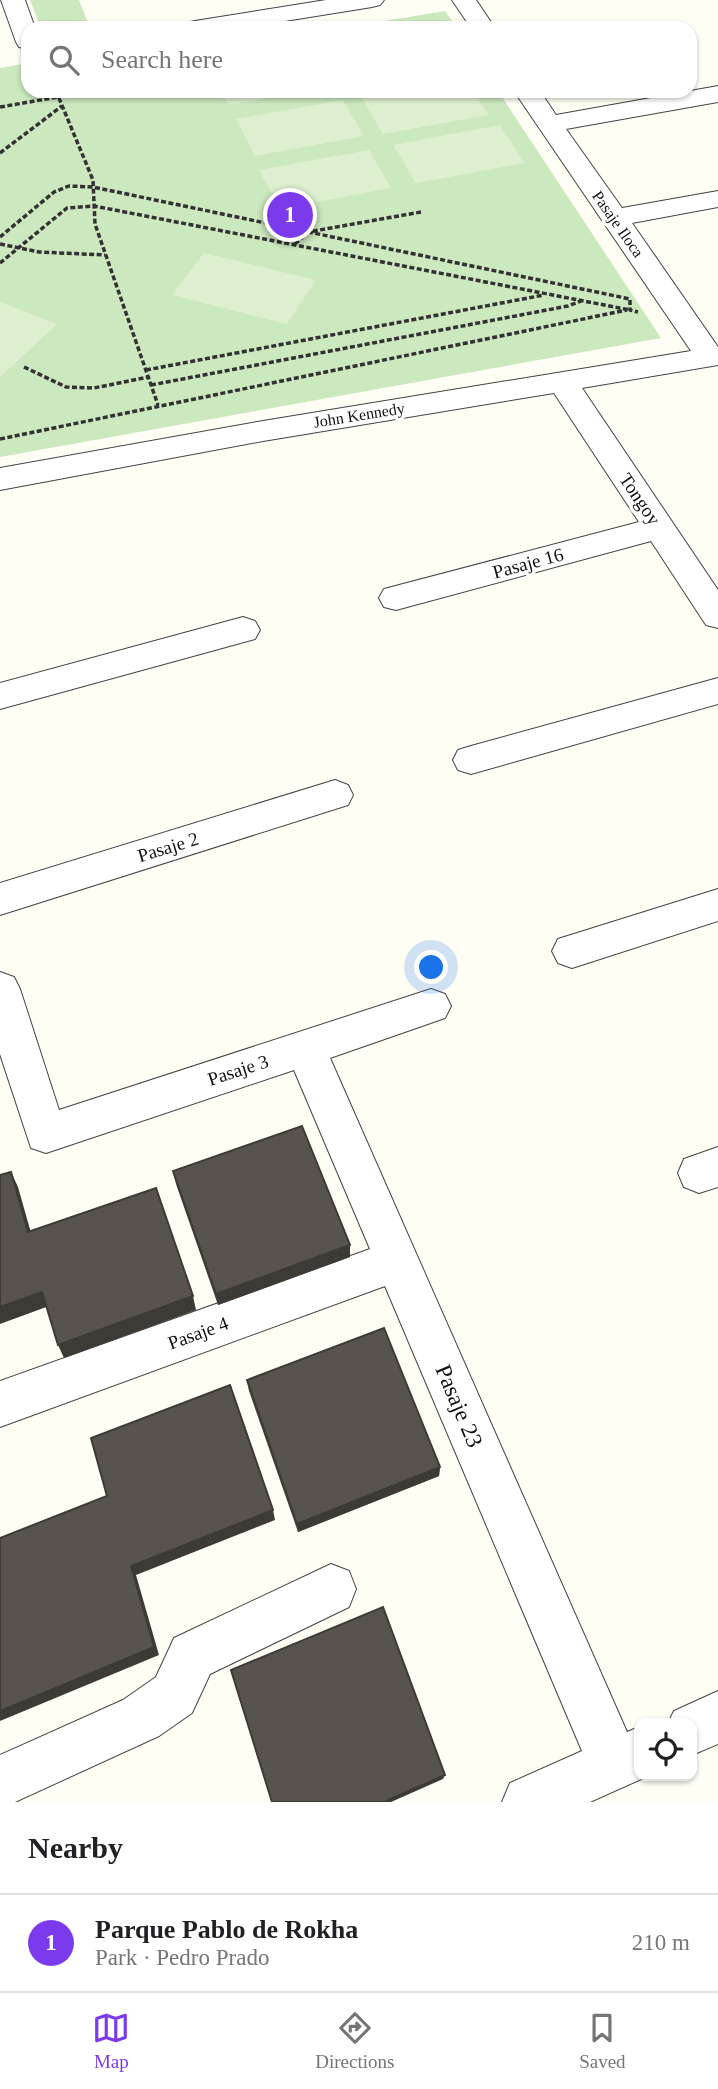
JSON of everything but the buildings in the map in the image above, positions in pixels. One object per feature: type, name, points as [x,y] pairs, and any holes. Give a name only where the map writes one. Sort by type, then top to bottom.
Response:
[{"type":"street","points":[[13,0],[21,45]]},
{"type":"street","points":[[212,21],[239,10],[372,0]]},
{"type":"street","points":[[464,0],[478,21]]},
{"type":"street","points":[[697,98],[718,94]]},
{"type":"street","name":"Pasaje Iloca","points":[[532,98],[687,323],[714,357]]},
{"type":"street","points":[[550,124],[696,98]]},
{"type":"street","points":[[614,218],[718,199]]},
{"type":"street","name":"John Kennedy","points":[[0,479],[211,440],[714,357]]},
{"type":"street","name":"Tongoy","points":[[562,382],[718,616]]},
{"type":"street","name":"Pasaje 16","points":[[396,598],[659,528]]},
{"type":"street","points":[[0,696],[243,630]]},
{"type":"street","points":[[471,760],[718,691]]},
{"type":"street","name":"Pasaje 2","points":[[0,899],[335,795]]},
{"type":"street","points":[[572,951],[718,905]]},
{"type":"street","name":"Pasaje 3","points":[[0,989],[46,1134],[431,1006]]},
{"type":"street","name":"Pasaje 23","points":[[305,1048],[395,1261],[627,1758]]},
{"type":"street","name":"Pasaje 4","points":[[0,1404],[395,1261]]},
{"type":"street","points":[[0,1782],[141,1718],[174,1695],[192,1657],[331,1589]]},
{"type":"street","points":[[697,1727],[718,1717]]},
{"type":"street","points":[[529,1802],[627,1758]]},
{"type":"path","points":[[0,107],[52,98]]},
{"type":"path","points":[[58,98],[93,180],[94,224],[158,405]]},
{"type":"path","points":[[0,153],[62,106]]},
{"type":"path","points":[[0,237],[54,192],[69,186],[93,187],[630,299],[629,310]]},
{"type":"path","points":[[0,263],[67,208],[94,206],[687,323]]},
{"type":"path","points":[[294,245],[308,232],[421,212]]},
{"type":"path","points":[[0,244],[16,249],[66,255],[105,255]]},
{"type":"path","points":[[146,370],[549,294]]},
{"type":"path","points":[[151,385],[568,306],[581,300]]},
{"type":"path","points":[[0,439],[629,310]]},
{"type":"path","points":[[24,367],[66,387],[94,388],[148,377]]},
{"type":"green space","points":[[30,0],[79,0],[87,21],[38,21]]},
{"type":"green space","points":[[445,11],[452,21],[384,21]]},
{"type":"green space","points":[[21,64],[21,98],[503,98],[661,338],[0,457],[0,68]]},
{"type":"green space","points":[[226,98],[270,98],[229,105]]},
{"type":"green space","points":[[362,98],[478,98],[489,115],[383,134]]},
{"type":"green space","points":[[343,100],[364,136],[255,156],[236,119]]},
{"type":"green space","points":[[500,125],[525,163],[416,183],[393,145]]},
{"type":"green space","points":[[369,150],[391,188],[280,209],[259,170]]},
{"type":"green space","points":[[204,253],[316,280],[287,324],[172,295]]},
{"type":"green space","points":[[0,302],[57,324],[0,377]]},
{"type":"place","name":"Parque Pablo de Rokha","points":[[290,215]]}]
